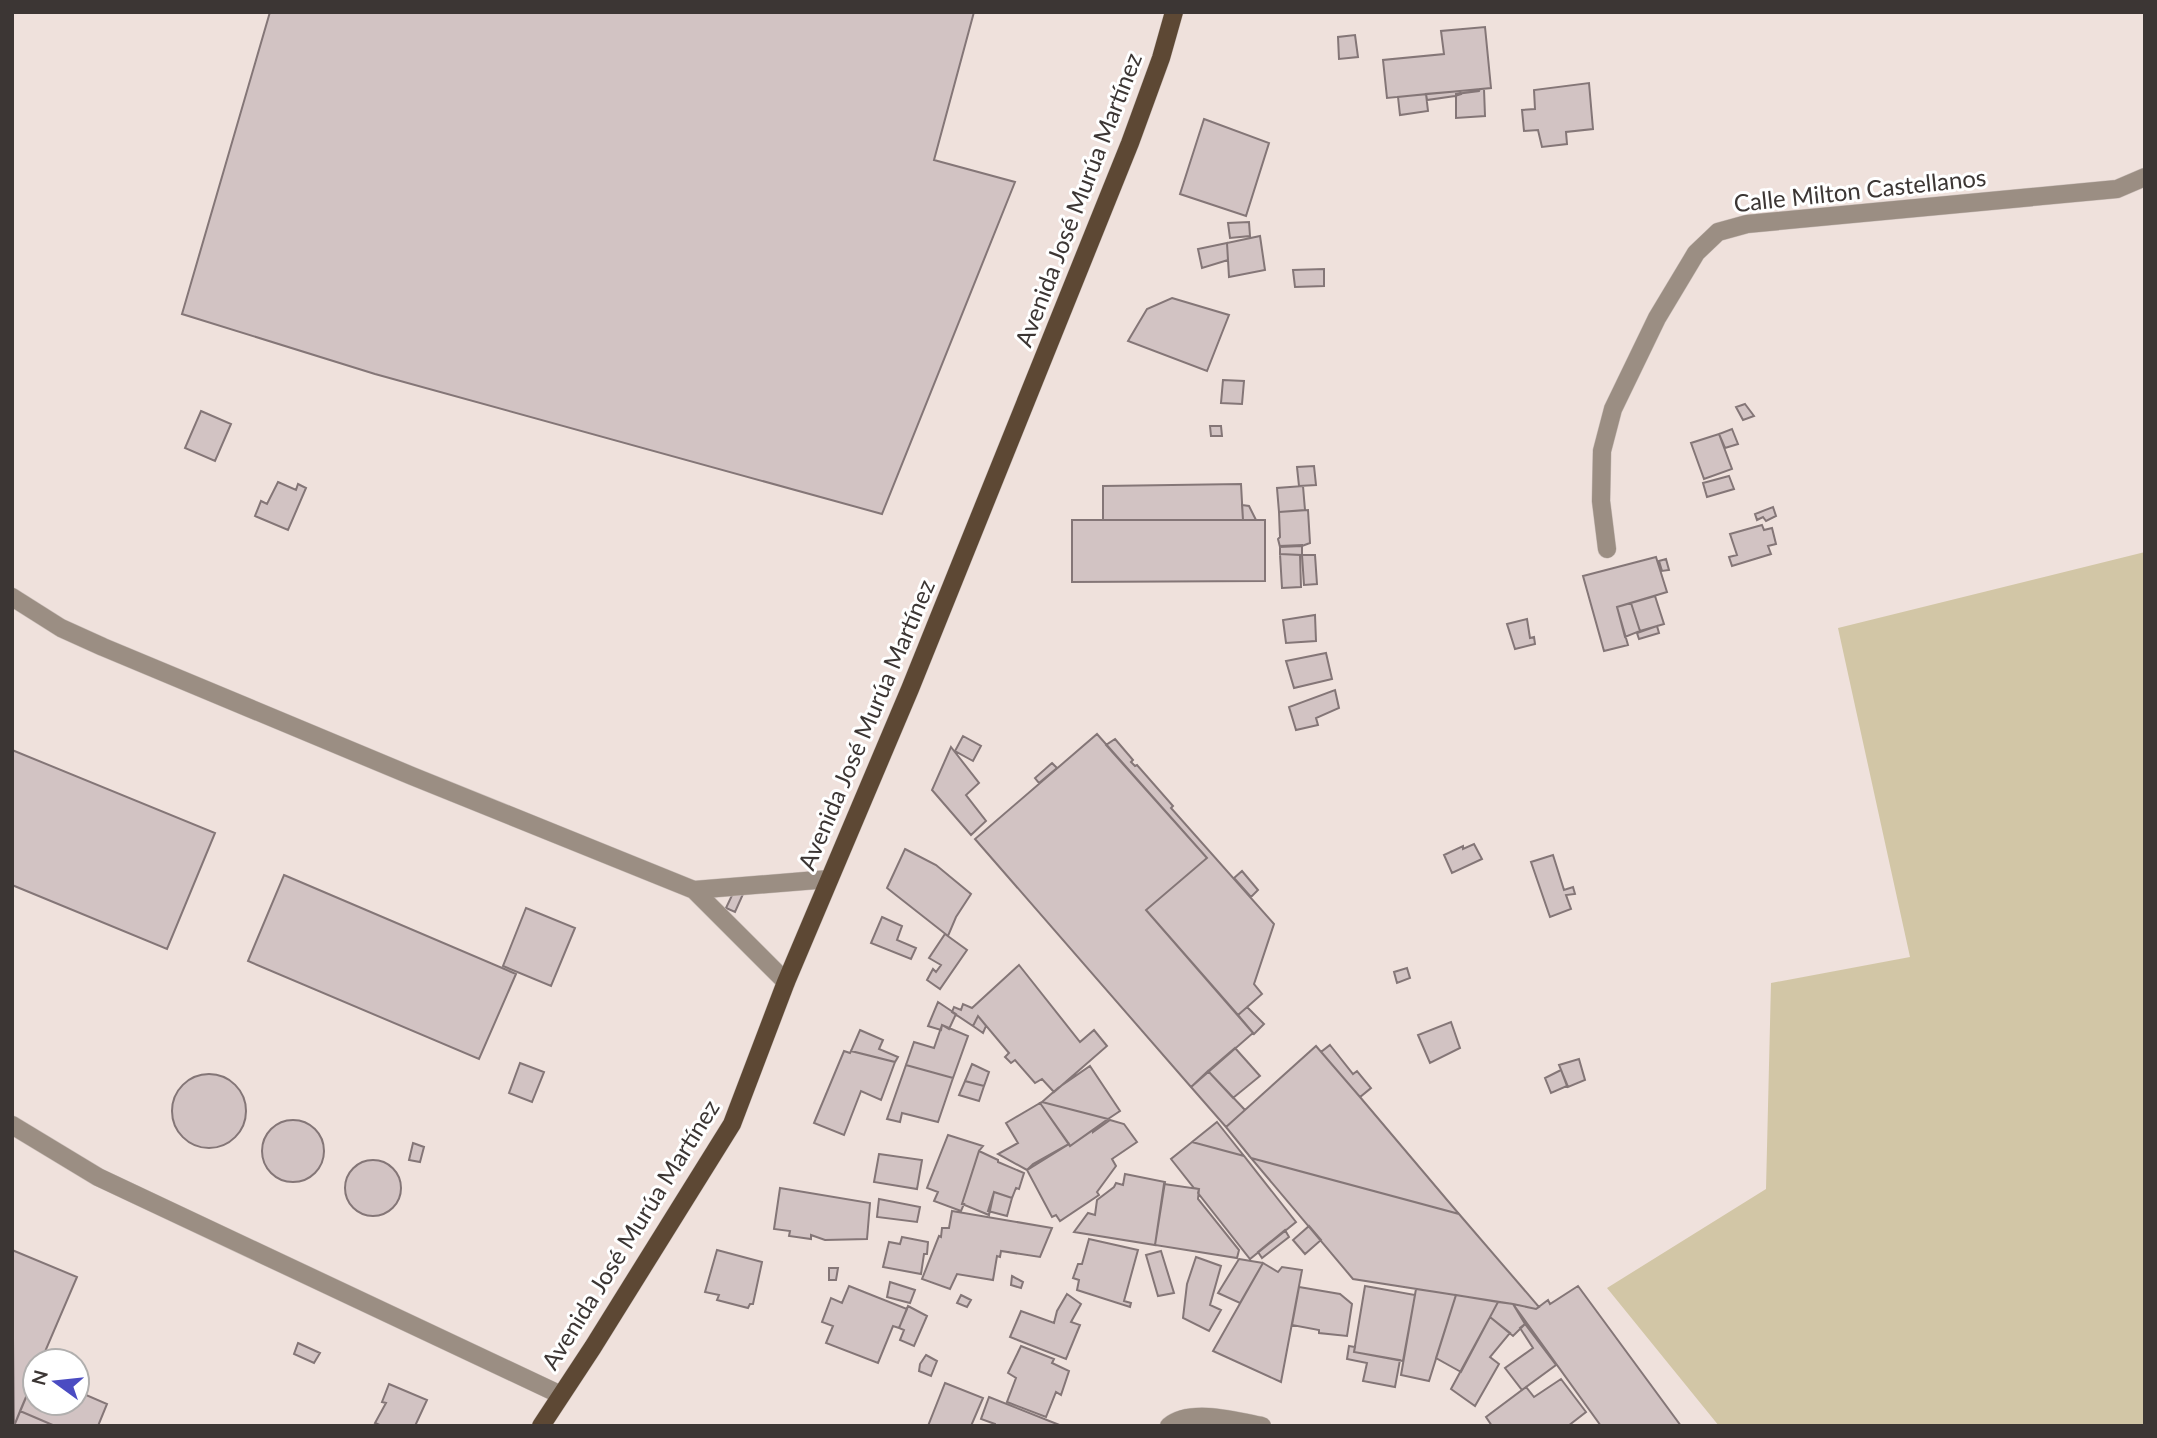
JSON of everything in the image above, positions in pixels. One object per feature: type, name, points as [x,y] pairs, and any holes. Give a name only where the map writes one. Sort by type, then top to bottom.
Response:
[{"type":"main road","name":"Avenida José Murúa Martínez","points":[[541,1426],[732,1124],[786,982],[911,689],[1125,155],[1161,58],[1174,12]]},
{"type":"street","name":"Calle Milton Castellanos","points":[[1607,549],[1601,500],[1602,451],[1613,409],[1657,318],[1696,253],[1718,232],[1747,224],[2117,189],[2145,177]]},
{"type":"street","points":[[12,597],[61,628],[103,647],[694,890],[786,982]]},
{"type":"street","points":[[694,890],[829,879]]},
{"type":"street","points":[[12,1125],[98,1177],[561,1395]]},
{"type":"street","points":[[1169,1426],[1174,1422],[1202,1416],[1262,1426]]},
{"type":"shaded area","points":[[2145,552],[2145,1426],[1719,1426],[1607,1288],[1766,1189],[1771,983],[1910,957],[1838,628]]},
{"type":"building","points":[[270,12],[974,12],[934,160],[1015,182],[882,514],[375,374],[182,314]]},
{"type":"building","points":[[1485,27],[1491,88],[1387,98],[1383,60],[1444,54],[1441,31]]},
{"type":"building","points":[[1355,35],[1358,57],[1339,59],[1338,37]]},
{"type":"building","points":[[1589,83],[1593,129],[1566,132],[1567,144],[1542,147],[1538,130],[1524,131],[1522,110],[1535,109],[1534,90]]},
{"type":"building","points":[[1484,89],[1485,116],[1456,118],[1456,94]]},
{"type":"building","points":[[1460,91],[1461,94],[1455,96],[1427,100],[1426,94]]},
{"type":"building","points":[[1426,94],[1428,111],[1400,115],[1398,97]]},
{"type":"building","points":[[1204,119],[1269,143],[1246,216],[1180,194]]},
{"type":"building","points":[[1249,222],[1250,236],[1230,238],[1228,223]]},
{"type":"building","points":[[1260,236],[1265,270],[1229,277],[1227,243]]},
{"type":"building","points":[[1227,243],[1228,260],[1202,268],[1198,249]]},
{"type":"building","points":[[1324,269],[1324,286],[1295,287],[1293,270]]},
{"type":"building","points":[[1172,298],[1229,315],[1207,371],[1128,341],[1147,309]]},
{"type":"building","points":[[1223,380],[1244,381],[1242,404],[1221,403]]},
{"type":"building","points":[[1745,404],[1754,416],[1743,420],[1736,407]]},
{"type":"building","points":[[201,411],[231,424],[215,461],[185,448]]},
{"type":"building","points":[[1210,426],[1221,426],[1222,436],[1211,436]]},
{"type":"building","points":[[1732,429],[1738,444],[1725,448],[1719,434]]},
{"type":"building","points":[[1719,434],[1732,469],[1704,479],[1691,443]]},
{"type":"building","points":[[1314,466],[1316,485],[1299,486],[1297,467]]},
{"type":"building","points":[[1729,476],[1734,489],[1707,497],[1703,483]]},
{"type":"building","points":[[278,482],[296,490],[298,484],[306,488],[288,530],[255,516],[261,501],[267,504]]},
{"type":"building","points":[[1241,484],[1243,520],[1103,520],[1103,486]]},
{"type":"building","points":[[1303,486],[1305,510],[1279,512],[1277,488]]},
{"type":"building","points":[[1242,505],[1249,506],[1256,520],[1243,520]]},
{"type":"building","points":[[1773,507],[1776,516],[1766,521],[1763,517],[1757,520],[1755,514]]},
{"type":"building","points":[[1308,510],[1310,543],[1280,547],[1279,512]]},
{"type":"building","points":[[1072,520],[1265,520],[1265,581],[1072,582]]},
{"type":"building","points":[[1762,525],[1764,530],[1772,528],[1776,544],[1768,546],[1771,554],[1732,566],[1729,557],[1737,555],[1730,534]]},
{"type":"building","points":[[1302,545],[1302,555],[1280,554],[1280,546]]},
{"type":"building","points":[[1280,554],[1300,555],[1301,587],[1282,588]]},
{"type":"building","points":[[1302,555],[1315,555],[1317,584],[1304,585]]},
{"type":"building","points":[[1656,557],[1667,592],[1617,607],[1628,645],[1604,651],[1583,576]]},
{"type":"building","points":[[1666,559],[1669,570],[1662,571],[1659,561]]},
{"type":"building","points":[[1655,596],[1664,624],[1640,631],[1631,603]]},
{"type":"building","points":[[1631,603],[1640,631],[1625,637],[1617,607]]},
{"type":"building","points":[[1315,615],[1316,641],[1286,643],[1283,620]]},
{"type":"building","points":[[1527,619],[1530,638],[1534,637],[1535,644],[1515,649],[1507,624]]},
{"type":"building","points":[[1657,626],[1659,633],[1639,639],[1637,633]]},
{"type":"building","points":[[1326,653],[1332,679],[1294,688],[1286,661]]},
{"type":"building","points":[[1335,690],[1339,708],[1316,718],[1318,725],[1296,730],[1289,707]]},
{"type":"building","points":[[1097,734],[1207,858],[1146,910],[1253,1033],[1191,1087],[975,839]]},
{"type":"building","points":[[963,736],[981,746],[973,761],[955,751]]},
{"type":"building","points":[[1115,739],[1133,760],[1131,762],[1137,765],[1173,806],[1171,808],[1274,924],[1254,984],[1262,994],[1238,1015],[1146,910],[1207,858],[1106,745]]},
{"type":"building","points":[[951,747],[979,783],[966,795],[986,821],[971,835],[932,790]]},
{"type":"building","points":[[12,750],[215,833],[167,949],[12,885]]},
{"type":"building","points":[[1052,763],[1057,768],[1039,783],[1035,778]]},
{"type":"building","points":[[1474,844],[1482,859],[1452,873],[1444,855]]},
{"type":"building","points":[[905,849],[936,865],[971,894],[956,917],[948,936],[887,888]]},
{"type":"building","points":[[1553,855],[1564,890],[1573,887],[1575,894],[1566,895],[1571,909],[1550,917],[1531,862]]},
{"type":"building","points":[[1242,871],[1258,890],[1251,897],[1234,878]]},
{"type":"building","points":[[284,875],[516,974],[479,1059],[248,961]]},
{"type":"building","points":[[734,891],[743,894],[735,912],[726,908]]},
{"type":"building","points":[[526,908],[575,928],[551,986],[503,966]]},
{"type":"building","points":[[882,917],[902,926],[897,940],[916,948],[911,959],[871,943]]},
{"type":"building","points":[[945,934],[967,950],[940,989],[927,980],[933,969],[936,972],[941,965],[929,958]]},
{"type":"building","points":[[1019,965],[1080,1042],[1094,1030],[1107,1046],[1054,1092],[1042,1079],[1035,1083],[1015,1060],[1011,1063],[1005,1057],[1009,1053],[978,1016],[973,1026],[952,1012],[954,1007],[961,1010],[963,1004],[972,1008]]},
{"type":"building","points":[[1407,968],[1410,978],[1397,983],[1394,972]]},
{"type":"building","points":[[938,1002],[956,1014],[949,1029],[942,1025],[941,1030],[928,1026]]},
{"type":"building","points":[[1247,1007],[1264,1024],[1254,1034],[1238,1015]]},
{"type":"building","points":[[978,1016],[986,1026],[983,1033],[973,1026]]},
{"type":"building","points":[[1451,1022],[1460,1048],[1430,1063],[1418,1035]]},
{"type":"building","points":[[942,1025],[968,1036],[953,1078],[906,1065],[914,1042],[934,1048]]},
{"type":"building","points":[[860,1030],[883,1040],[879,1049],[898,1057],[895,1062],[851,1051]]},
{"type":"building","points":[[1330,1045],[1353,1074],[1357,1071],[1371,1088],[1360,1097],[1321,1052]]},
{"type":"building","points":[[1316,1046],[1459,1214],[1251,1158],[1226,1127]]},
{"type":"building","points":[[1235,1048],[1260,1076],[1233,1098],[1208,1071]]},
{"type":"building","points":[[844,1051],[895,1062],[881,1100],[861,1091],[844,1135],[814,1123]]},
{"type":"building","points":[[1579,1059],[1585,1080],[1568,1087],[1559,1065]]},
{"type":"building","points":[[520,1063],[544,1072],[532,1102],[509,1093]]},
{"type":"building","points":[[972,1064],[989,1072],[984,1086],[965,1081]]},
{"type":"building","points":[[906,1065],[953,1078],[938,1122],[902,1113],[900,1122],[887,1119]]},
{"type":"building","points":[[1090,1066],[1120,1111],[1108,1119],[1042,1102],[1058,1088]]},
{"type":"building","points":[[1561,1070],[1567,1086],[1551,1093],[1545,1078]]},
{"type":"building","points":[[1208,1071],[1245,1110],[1226,1127],[1191,1087]]},
{"type":"building","points":[[202,1074],[216,1074],[230,1080],[240,1090],[246,1111],[244,1125],[230,1142],[216,1148],[202,1148],[188,1142],[178,1132],[172,1118],[172,1104],[178,1090],[188,1080]]},
{"type":"building","points":[[965,1081],[984,1086],[979,1101],[959,1095]]},
{"type":"building","points":[[1040,1103],[1108,1119],[1070,1146]]},
{"type":"building","points":[[1040,1103],[1069,1144],[1027,1170],[998,1154],[1018,1143],[1006,1123]]},
{"type":"building","points":[[293,1120],[305,1122],[315,1129],[322,1139],[322,1163],[315,1173],[305,1180],[293,1182],[281,1180],[271,1173],[264,1163],[262,1151],[264,1139],[271,1129],[281,1122]]},
{"type":"building","points":[[1110,1120],[1124,1124],[1137,1142],[1112,1159],[1116,1166],[1097,1192],[1099,1195],[1060,1221],[1056,1215],[1052,1217],[1027,1170]]},
{"type":"building","points":[[1217,1122],[1244,1156],[1192,1142]]},
{"type":"building","points":[[948,1135],[983,1146],[979,1151],[961,1211],[934,1201],[938,1192],[927,1188]]},
{"type":"building","points":[[1192,1142],[1244,1156],[1296,1222],[1250,1259],[1198,1193],[1199,1189],[1194,1188],[1171,1159]]},
{"type":"building","points":[[413,1143],[424,1147],[420,1162],[409,1160]]},
{"type":"building","points":[[979,1151],[1024,1173],[1019,1189],[1016,1188],[1012,1198],[994,1192],[989,1215],[962,1204]]},
{"type":"building","points":[[879,1154],[922,1160],[917,1189],[874,1182]]},
{"type":"building","points":[[1251,1158],[1459,1214],[1539,1307],[1536,1309],[1353,1279]]},
{"type":"building","points":[[373,1160],[384,1162],[393,1168],[399,1177],[399,1199],[393,1208],[384,1214],[373,1216],[362,1214],[353,1208],[347,1199],[345,1188],[347,1177],[353,1168],[362,1162]]},
{"type":"building","points":[[1125,1174],[1165,1182],[1155,1245],[1074,1232],[1088,1213],[1095,1215],[1097,1200],[1116,1183],[1123,1185]]},
{"type":"building","points":[[1164,1184],[1199,1189],[1198,1199],[1239,1250],[1237,1258],[1155,1245]]},
{"type":"building","points":[[780,1188],[870,1203],[867,1239],[825,1240],[811,1235],[811,1239],[789,1236],[790,1231],[774,1229]]},
{"type":"building","points":[[994,1192],[1012,1198],[1007,1216],[988,1211]]},
{"type":"building","points":[[879,1199],[920,1207],[917,1222],[877,1217]]},
{"type":"building","points":[[952,1211],[1052,1228],[1040,1257],[1001,1251],[1000,1257],[997,1256],[993,1280],[957,1274],[950,1289],[922,1279],[939,1236],[941,1237],[942,1228],[949,1228]]},
{"type":"building","points":[[1309,1226],[1321,1240],[1305,1254],[1293,1240]]},
{"type":"building","points":[[1285,1230],[1289,1237],[1262,1258],[1258,1252]]},
{"type":"building","points":[[902,1237],[928,1242],[921,1274],[883,1267],[889,1242],[900,1244]]},
{"type":"building","points":[[1089,1239],[1138,1250],[1124,1301],[1131,1303],[1130,1307],[1077,1290],[1079,1280],[1073,1278],[1078,1264],[1082,1264]]},
{"type":"building","points":[[12,1250],[77,1277],[47,1347],[21,1347],[21,1409],[14,1426]]},
{"type":"building","points":[[717,1250],[762,1262],[753,1304],[748,1308],[717,1300],[719,1295],[705,1292]]},
{"type":"building","points":[[1161,1251],[1174,1293],[1158,1296],[1146,1255]]},
{"type":"building","points":[[1196,1257],[1221,1266],[1210,1305],[1221,1310],[1209,1331],[1183,1318],[1187,1284]]},
{"type":"building","points":[[1239,1259],[1263,1263],[1240,1303],[1218,1293]]},
{"type":"building","points":[[1263,1263],[1278,1272],[1282,1267],[1302,1270],[1281,1382],[1213,1351]]},
{"type":"building","points":[[829,1268],[838,1268],[836,1280],[829,1280]]},
{"type":"building","points":[[1012,1276],[1023,1282],[1021,1288],[1011,1285]]},
{"type":"building","points":[[890,1282],[915,1290],[910,1303],[887,1297]]},
{"type":"building","points":[[849,1286],[907,1309],[899,1328],[893,1326],[878,1363],[826,1343],[833,1326],[822,1322],[831,1298],[842,1303]]},
{"type":"building","points":[[1365,1286],[1415,1295],[1403,1361],[1354,1352]]},
{"type":"building","points":[[1578,1286],[1681,1426],[1601,1426],[1513,1304],[1536,1309],[1548,1300],[1550,1304]]},
{"type":"building","points":[[1299,1287],[1340,1294],[1352,1304],[1347,1336],[1319,1333],[1319,1330],[1292,1325]]},
{"type":"building","points":[[1416,1289],[1456,1295],[1429,1381],[1401,1375]]},
{"type":"building","points":[[1067,1294],[1081,1304],[1071,1322],[1080,1325],[1066,1359],[1010,1337],[1021,1311],[1054,1323],[1057,1311]]},
{"type":"building","points":[[961,1295],[971,1300],[967,1307],[957,1303]]},
{"type":"building","points":[[1456,1295],[1498,1302],[1461,1372],[1436,1358]]},
{"type":"building","points":[[1498,1302],[1513,1304],[1525,1324],[1513,1336],[1490,1317]]},
{"type":"building","points":[[908,1306],[927,1316],[914,1346],[900,1340],[904,1330],[899,1328]]},
{"type":"building","points":[[1490,1317],[1510,1333],[1490,1357],[1499,1364],[1475,1406],[1451,1389]]},
{"type":"building","points":[[1525,1324],[1556,1365],[1522,1390],[1505,1368],[1533,1348],[1520,1328]]},
{"type":"building","points":[[298,1343],[320,1353],[314,1363],[294,1354]]},
{"type":"building","points":[[1021,1346],[1054,1359],[1052,1363],[1069,1371],[1061,1395],[1056,1392],[1046,1417],[1007,1402],[1016,1378],[1008,1373]]},
{"type":"building","points":[[1349,1346],[1355,1347],[1354,1352],[1400,1360],[1395,1387],[1363,1381],[1367,1363],[1347,1359]]},
{"type":"building","points":[[926,1355],[937,1361],[931,1376],[919,1371]]},
{"type":"building","points":[[1561,1379],[1586,1412],[1568,1426],[1492,1426],[1486,1417],[1526,1387],[1534,1397]]},
{"type":"building","points":[[945,1383],[983,1398],[971,1426],[928,1426]]},
{"type":"building","points":[[389,1384],[427,1400],[415,1426],[382,1426],[375,1423],[386,1403],[382,1402]]},
{"type":"building","points":[[91,1397],[107,1404],[98,1426],[55,1426],[34,1417],[91,1417]]},
{"type":"building","points":[[989,1397],[1062,1426],[995,1426],[981,1419]]},
{"type":"building","points":[[20,1411],[21,1417],[34,1417],[55,1426],[14,1426]]}]
